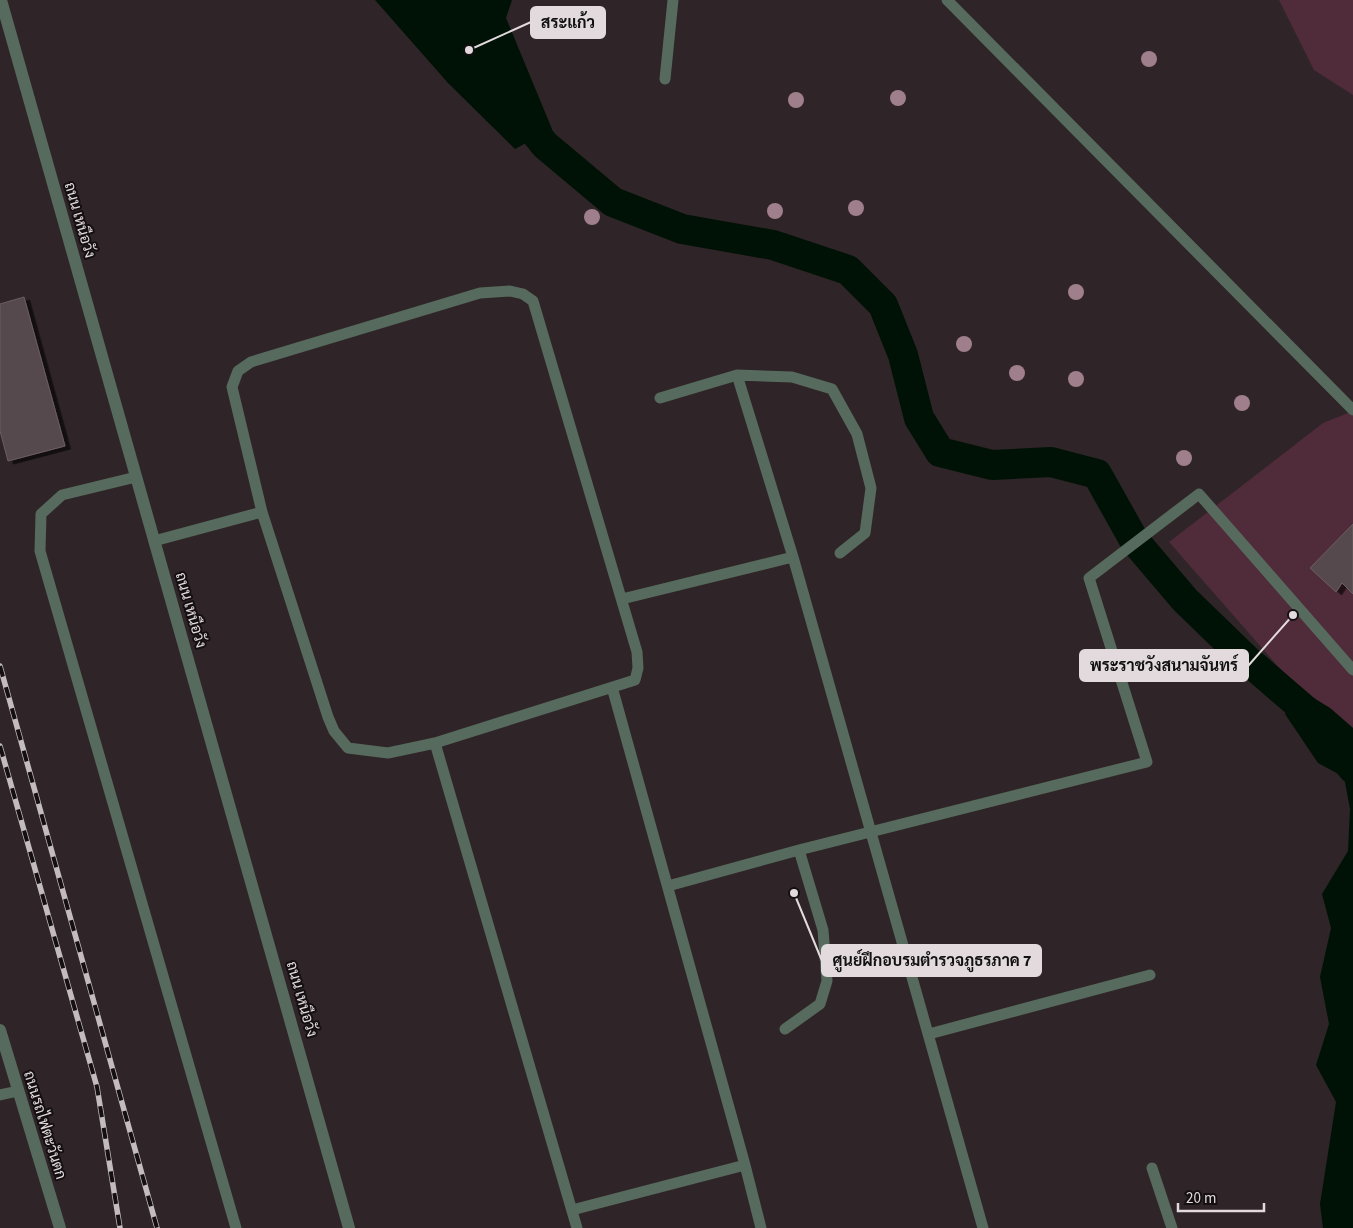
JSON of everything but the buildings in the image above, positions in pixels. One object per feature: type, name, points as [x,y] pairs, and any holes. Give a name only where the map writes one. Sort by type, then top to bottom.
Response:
[{"type":"street","name":"ถนน เหนือวัง","points":[[2,0],[349,1228]]},
{"type":"street","name":"ถนนรถไฟตะวันตก","points":[[0,1030],[60,1228]]},
{"type":"lane","points":[[665,79],[673,0]]},
{"type":"lane","points":[[947,0],[1348,398],[1353,410]]},
{"type":"lane","points":[[510,291],[523,294],[533,301],[622,599],[637,652],[638,668],[635,680],[435,742],[388,753],[348,748],[334,731],[262,512],[232,387],[238,371],[251,362],[480,293],[510,291]]},
{"type":"lane","points":[[660,398],[737,374],[792,377],[832,389],[857,434],[871,488],[865,533],[840,553]]},
{"type":"lane","points":[[737,374],[793,557],[983,1228]]},
{"type":"lane","points":[[136,477],[62,495],[41,514],[40,551],[236,1228]]},
{"type":"lane","points":[[668,886],[799,850],[1147,762],[1089,578],[1199,494],[1353,670]]},
{"type":"lane","points":[[154,540],[262,512]]},
{"type":"lane","points":[[622,599],[793,557]]},
{"type":"lane","points":[[612,687],[761,1228]]},
{"type":"lane","points":[[435,742],[577,1228]]},
{"type":"lane","points":[[785,1029],[820,1004],[827,981],[823,930],[799,850]]},
{"type":"lane","points":[[929,1034],[1150,975]]},
{"type":"lane","points":[[0,1095],[18,1091]]},
{"type":"lane","points":[[572,1210],[745,1165]]},
{"type":"lane","points":[[1152,1168],[1172,1228]]},
{"type":"shaded area","points":[[375,0],[512,0],[506,18],[552,129],[515,149],[448,83]]},
{"type":"shaded area","points":[[1279,0],[1353,0],[1353,95],[1314,70]]},
{"type":"shaded area","points":[[1353,411],[1353,728],[1330,708],[1297,688],[1169,542],[1323,423]]},
{"type":"shaded area","points":[[1297,688],[1330,708],[1353,728],[1353,1228],[1323,1228],[1320,1204],[1336,1102],[1316,1065],[1329,1024],[1320,977],[1331,928],[1322,894],[1348,851],[1350,809],[1344,777],[1318,763],[1285,714]]},
{"type":"waterway","points":[[513,105],[545,145],[613,202],[682,229],[773,245],[848,270],[883,305],[903,355],[919,418],[940,452],[992,465],[1051,462],[1097,474],[1134,540],[1185,600],[1246,659],[1311,715],[1353,769]]},
{"type":"railway","points":[[0,666],[157,1228]]},
{"type":"railway","points":[[0,746],[97,1087],[120,1228]]},
{"type":"place","name":"สระแก้ว","points":[[469,50]]},
{"type":"place","name":"พระราชวังสนามจันทร์","points":[[1293,615]]},
{"type":"place","name":"ศูนย์ฝึกอบรมตำรวจภูธรภาค 7","points":[[794,893]]}]
